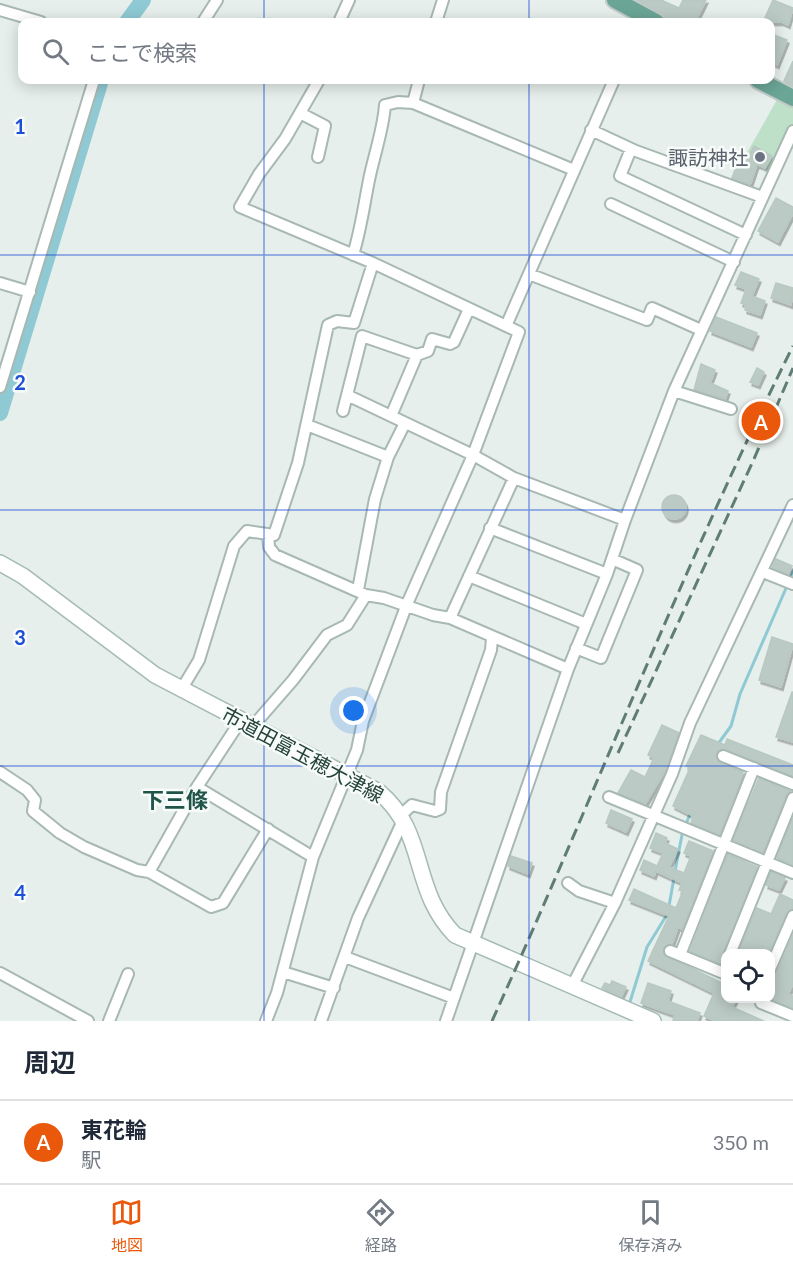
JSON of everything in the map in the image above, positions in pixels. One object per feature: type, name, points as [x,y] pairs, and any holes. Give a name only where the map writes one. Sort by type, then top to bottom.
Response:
[{"type":"main road","points":[[615,0],[642,18]]},
{"type":"main road","points":[[767,84],[793,98]]},
{"type":"street","points":[[205,18],[217,0]]},
{"type":"street","points":[[341,18],[349,0]]},
{"type":"street","points":[[437,18],[443,0]]},
{"type":"street","points":[[0,10],[27,18]]},
{"type":"street","points":[[0,387],[93,84]]},
{"type":"street","points":[[266,1021],[283,972],[313,857],[357,750],[363,721],[407,604],[473,455],[519,332],[373,263],[240,207],[317,84]]},
{"type":"street","points":[[413,103],[418,84]]},
{"type":"street","points":[[506,326],[612,84]]},
{"type":"street","points":[[354,255],[364,221],[369,180],[383,127],[385,105],[398,102],[413,103],[574,170]]},
{"type":"street","points":[[300,113],[326,126],[318,157]]},
{"type":"street","points":[[591,130],[631,149],[762,197]]},
{"type":"street","points":[[446,1021],[568,669],[607,574],[624,520],[674,391],[793,131]]},
{"type":"street","points":[[631,149],[620,176],[746,235]]},
{"type":"street","points":[[611,204],[734,262]]},
{"type":"street","points":[[181,690],[199,660],[234,546],[247,531],[274,535],[298,463],[328,325],[338,321],[354,323],[373,263]]},
{"type":"street","points":[[529,274],[647,320],[652,308],[701,330]]},
{"type":"street","points":[[0,283],[30,292]]},
{"type":"street","points":[[343,411],[362,336],[417,355],[428,351],[432,339],[450,344],[454,342],[469,309]]},
{"type":"street","points":[[391,416],[417,355]]},
{"type":"street","points":[[674,391],[731,409]]},
{"type":"street","points":[[348,396],[473,455],[514,478],[624,520]]},
{"type":"street","points":[[148,872],[197,787],[247,723],[293,680],[327,635],[347,625],[362,592],[375,499],[388,458],[405,423]]},
{"type":"street","points":[[307,425],[388,458]]},
{"type":"street","points":[[450,618],[514,478]]},
{"type":"street","points":[[572,986],[615,903],[654,816],[690,723],[793,505]]},
{"type":"street","points":[[490,528],[607,574]]},
{"type":"street","points":[[268,534],[269,547],[275,555],[362,592],[407,604],[433,615],[450,618],[568,669]]},
{"type":"street","points":[[576,648],[601,658],[637,570],[612,559]]},
{"type":"street","name":"市道田富玉穂大津線","points":[[0,564],[23,576],[134,662],[181,690],[348,774],[379,792],[404,819],[434,909],[455,935],[653,1021]]},
{"type":"street","points":[[763,572],[790,583]]},
{"type":"street","points":[[469,576],[585,624]]},
{"type":"street","points":[[321,1021],[363,908],[404,819],[412,805],[435,811],[440,809],[441,792],[467,725],[491,650],[492,638]]},
{"type":"street","points":[[723,756],[793,784]]},
{"type":"street","points":[[721,969],[675,953],[754,768]]},
{"type":"street","points":[[0,772],[27,790],[35,800],[33,811],[60,833],[136,870],[148,872],[212,907],[223,903],[268,830]]},
{"type":"street","points":[[197,787],[313,857]]},
{"type":"street","points":[[609,797],[793,873]]},
{"type":"street","points":[[732,949],[793,798]]},
{"type":"street","points":[[568,883],[579,891],[615,903]]},
{"type":"street","points":[[775,959],[793,916]]},
{"type":"street","points":[[345,957],[454,998]]},
{"type":"street","points":[[283,972],[334,988]]},
{"type":"street","points":[[0,973],[88,1021]]},
{"type":"street","points":[[109,1021],[128,974]]},
{"type":"street","points":[[761,1003],[793,1016]]},
{"type":"green space","points":[[778,98],[793,106],[793,124],[769,171],[744,158]]},
{"type":"building","points":[[637,0],[661,0],[679,8],[683,0],[706,0],[697,18],[668,18]]},
{"type":"building","points":[[773,0],[793,8],[788,25],[775,22],[775,18],[765,18]]},
{"type":"building","points":[[775,36],[787,40],[777,65],[775,64]]},
{"type":"building","points":[[793,61],[793,86],[784,81]]},
{"type":"building","points":[[754,146],[772,156],[765,168],[757,164],[750,185],[732,178],[736,167],[742,169]]},
{"type":"building","points":[[776,198],[793,207],[793,213],[778,242],[758,231]]},
{"type":"building","points":[[741,272],[759,279],[752,296],[765,301],[760,315],[745,310],[746,305],[741,303],[746,289],[735,285]]},
{"type":"building","points":[[776,283],[793,288],[791,305],[771,298]]},
{"type":"building","points":[[716,317],[757,333],[751,347],[710,331]]},
{"type":"building","points":[[701,364],[715,370],[710,383],[728,391],[725,399],[694,390]]},
{"type":"building","points":[[757,368],[764,372],[758,385],[750,382]]},
{"type":"building","points":[[674,495],[679,496],[685,502],[685,512],[679,518],[674,519],[669,518],[663,512],[662,507],[663,502],[669,496]]},
{"type":"building","points":[[776,559],[792,566],[788,574],[772,568]]},
{"type":"building","points":[[772,637],[793,644],[781,687],[759,680]]},
{"type":"building","points":[[793,692],[793,742],[776,737]]},
{"type":"building","points":[[662,725],[679,733],[666,769],[645,804],[618,793],[631,770],[645,777],[654,758],[648,755]]},
{"type":"building","points":[[701,735],[725,745],[727,739],[793,765],[793,776],[726,749],[718,751],[716,756],[718,761],[743,772],[720,835],[691,823],[693,816],[673,806],[690,768],[686,766]]},
{"type":"building","points":[[759,778],[790,791],[786,795],[763,852],[733,840]]},
{"type":"building","points":[[611,810],[632,819],[626,832],[606,823]]},
{"type":"building","points":[[793,818],[793,865],[777,858]]},
{"type":"building","points":[[656,833],[667,838],[665,843],[678,849],[669,867],[684,873],[691,856],[684,853],[689,841],[713,851],[682,929],[678,927],[672,944],[663,948],[664,955],[721,983],[721,1003],[734,1003],[732,1007],[764,1021],[716,1021],[704,1016],[714,993],[648,961],[669,916],[629,900],[634,889],[676,908],[683,891],[679,890],[682,883],[656,871],[654,876],[640,870],[644,860],[657,866],[663,853],[650,848]]},
{"type":"building","points":[[728,854],[757,867],[726,949],[721,949],[720,964],[690,951]]},
{"type":"building","points":[[511,856],[532,863],[528,874],[508,866]]},
{"type":"building","points":[[771,872],[785,878],[779,890],[766,885]]},
{"type":"building","points":[[780,894],[793,900],[793,909],[786,913],[771,949],[740,949],[757,908],[771,914]]},
{"type":"building","points":[[793,935],[793,983],[788,995],[793,996],[793,1008],[775,1001],[775,973]]},
{"type":"building","points":[[612,981],[626,987],[621,997],[602,988],[605,983],[610,985]]},
{"type":"building","points":[[648,983],[671,991],[668,1001],[700,1013],[697,1021],[673,1020],[675,1015],[641,1003]]},
{"type":"waterway","points":[[130,18],[143,0]]},
{"type":"waterway","points":[[0,413],[100,84]]},
{"type":"waterway","points":[[790,579],[793,571]]},
{"type":"waterway","points":[[718,744],[731,726],[740,694],[787,586]]},
{"type":"waterway","points":[[675,871],[682,835],[691,811]]},
{"type":"waterway","points":[[669,906],[674,878]]},
{"type":"waterway","points":[[629,1005],[647,947],[668,913]]},
{"type":"railway","points":[[492,1021],[676,597],[793,346]]},
{"type":"railway","points":[[618,753],[754,459],[793,368]]},
{"type":"place","name":"諏訪神社","points":[[760,157]]},
{"type":"place","name":"東花輪","points":[[761,421]]},
{"type":"district","name":"下三條","points":[[175,799]]}]
